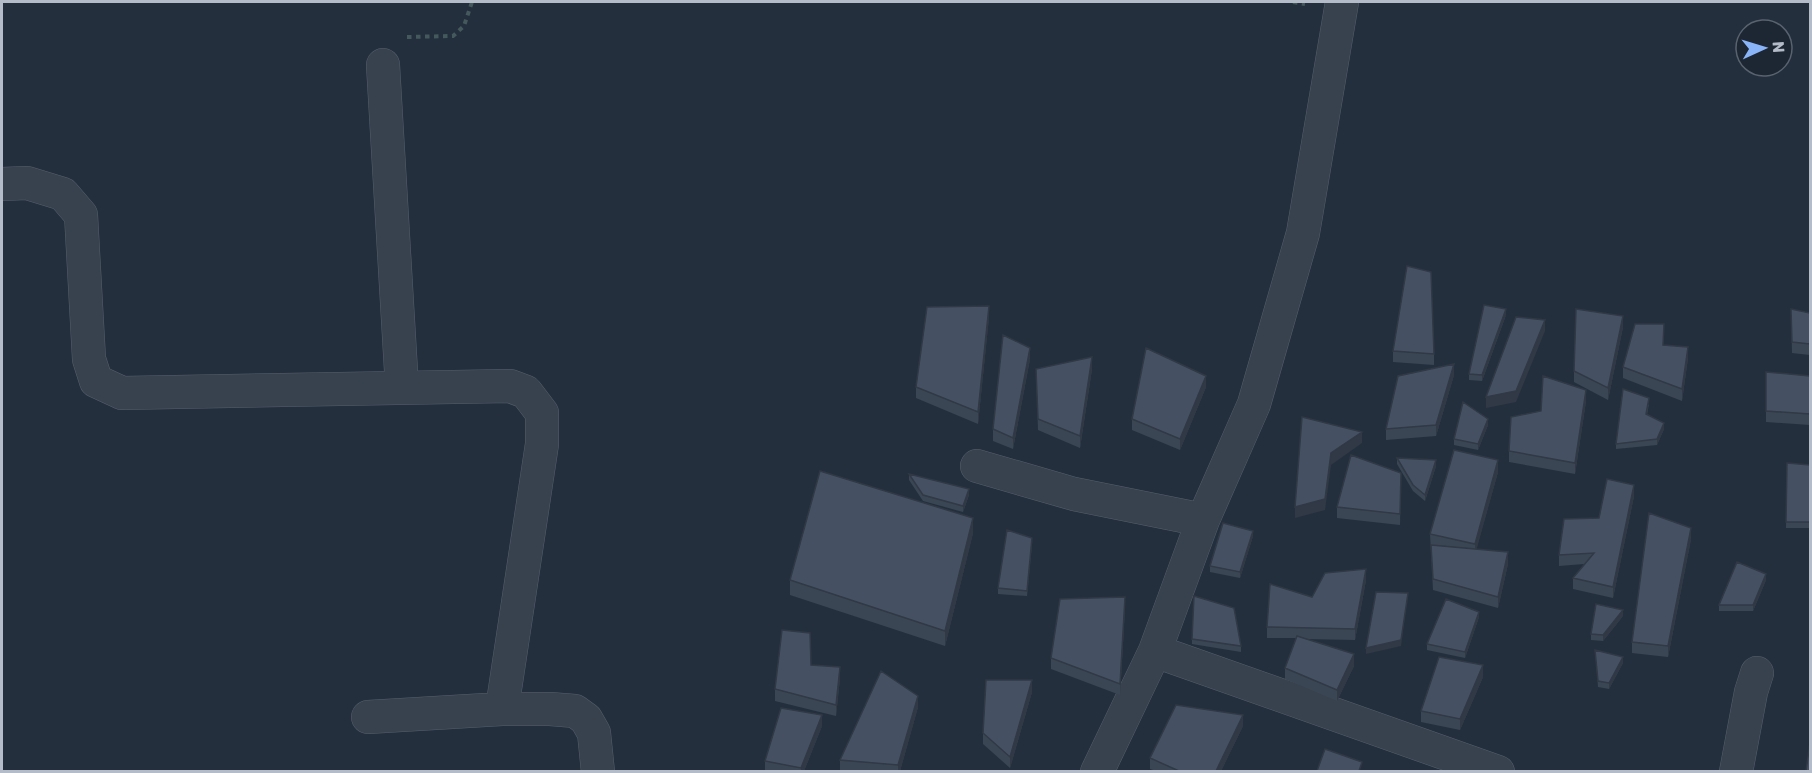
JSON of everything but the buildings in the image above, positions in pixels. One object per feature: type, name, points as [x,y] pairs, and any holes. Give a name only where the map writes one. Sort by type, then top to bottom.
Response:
[{"type":"street","points":[[1097,771],[1155,651],[1203,520],[1254,404],[1303,234],[1342,2]]},
{"type":"street","points":[[383,65],[402,388]]},
{"type":"street","points":[[2,183],[27,183],[63,194],[81,215],[89,359],[96,381],[122,393],[510,386],[526,392],[542,413],[542,444],[502,709]]},
{"type":"street","points":[[977,466],[1074,494],[1203,520]]},
{"type":"street","points":[[1155,651],[1498,771]]},
{"type":"street","points":[[1736,771],[1751,692],[1757,673]]},
{"type":"street","points":[[368,717],[502,709],[576,711],[586,719],[594,733],[598,771]]},
{"type":"path","points":[[383,65],[389,42],[412,36],[453,36],[464,26],[472,2]]}]
